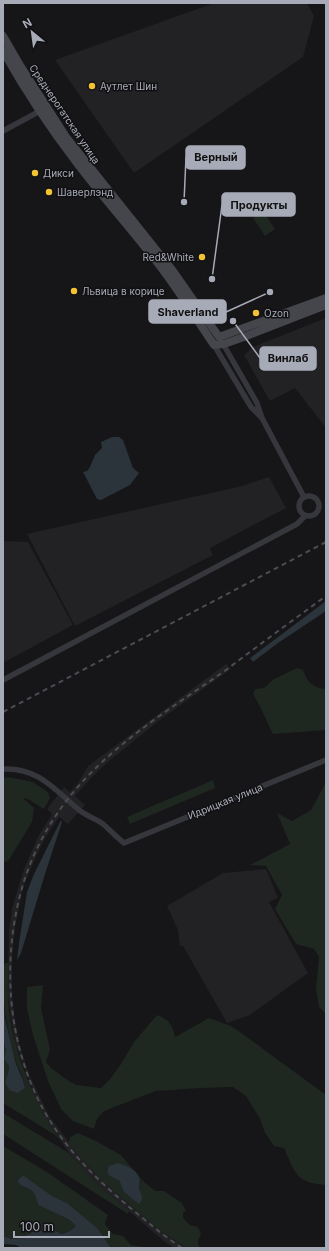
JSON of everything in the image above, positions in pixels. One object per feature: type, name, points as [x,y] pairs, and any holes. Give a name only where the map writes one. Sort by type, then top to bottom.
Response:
[{"type":"street","name":"Среднерогатская улица","points":[[3,36],[66,137],[170,269],[224,344],[257,403],[262,418],[304,497]]},
{"type":"street","name":"Среднерогатская улица","points":[[3,51],[25,90],[76,163],[166,275],[214,345],[251,406],[262,418]]},
{"type":"street","points":[[3,131],[40,111]]},
{"type":"street","points":[[214,345],[219,337],[326,298]]},
{"type":"street","points":[[214,345],[224,344],[326,305]]},
{"type":"street","points":[[310,496],[316,498],[319,506],[316,513],[311,516],[305,516],[300,512],[300,501],[304,497],[310,496]]},
{"type":"street","points":[[3,680],[297,524],[305,516]]},
{"type":"street","name":"Идрицкая улица","points":[[3,769],[19,770],[36,775],[53,787],[80,811],[105,825],[114,836],[124,843],[326,760]]},
{"type":"shaded area","points":[[214,3],[307,3],[314,16],[303,57],[134,173],[55,60]]},
{"type":"shaded area","points":[[263,211],[275,229],[265,236],[253,218]]},
{"type":"shaded area","points":[[326,318],[326,428],[295,388],[270,401],[244,355],[253,347]]},
{"type":"shaded area","points":[[112,437],[119,437],[123,440],[133,468],[139,473],[130,485],[101,500],[97,499],[83,472],[87,471],[95,455],[102,448],[101,442]]},
{"type":"shaded area","points":[[269,477],[286,508],[210,548],[213,555],[75,626],[27,534],[242,486]]},
{"type":"shaded area","points":[[3,541],[28,542],[73,625],[3,663]]},
{"type":"shaded area","points":[[326,601],[326,611],[278,643],[253,662],[250,658]]},
{"type":"shaded area","points":[[226,664],[231,669],[161,719],[109,761],[91,778],[75,796],[85,805],[68,824],[59,817],[44,840],[23,887],[15,928],[12,959],[12,996],[19,1043],[29,1074],[49,1116],[98,1177],[155,1227],[187,1248],[174,1248],[97,1184],[69,1153],[50,1125],[37,1101],[16,1045],[11,1019],[8,997],[9,931],[12,908],[24,869],[38,837],[52,814],[47,809],[64,787],[70,792],[78,783],[88,766]]},
{"type":"shaded area","points":[[297,668],[303,670],[311,684],[326,689],[326,730],[273,734],[253,694],[255,689],[264,688],[274,679]]},
{"type":"shaded area","points":[[8,777],[33,782],[48,792],[50,798],[44,809],[23,798],[34,808],[32,822],[9,860],[3,863],[3,778]]},
{"type":"shaded area","points":[[213,780],[215,788],[130,824],[127,817]]},
{"type":"shaded area","points":[[326,782],[326,1014],[319,1007],[316,989],[319,957],[314,949],[296,944],[275,909],[282,895],[266,866],[250,865],[290,844],[277,813],[292,821],[311,810]]},
{"type":"shaded area","points":[[61,820],[62,822],[21,953],[17,960],[27,892],[34,874]]},
{"type":"shaded area","points":[[266,869],[278,898],[269,902],[308,973],[250,1015],[227,1023],[183,946],[180,946],[178,930],[167,906],[223,873]]},
{"type":"shaded area","points":[[9,962],[9,1014],[18,1052],[32,1090],[50,1125],[60,1140],[55,1135],[3,1103],[3,1043],[9,1065],[8,1074],[18,1093],[25,1088],[21,1073],[16,1063],[5,1013],[3,976],[4,964]]},
{"type":"shaded area","points":[[43,985],[41,1008],[50,1049],[46,1062],[51,1068],[70,1082],[77,1085],[101,1088],[111,1078],[134,1042],[157,1015],[170,1023],[175,1037],[209,1018],[231,1026],[240,1032],[326,1095],[326,1185],[308,1182],[298,1175],[294,1170],[284,1148],[274,1146],[265,1133],[260,1119],[246,1096],[233,1087],[156,1091],[104,1111],[97,1119],[94,1129],[73,1121],[61,1109],[48,1081],[33,1035],[27,1009],[27,987]]},
{"type":"shaded area","points":[[3,997],[5,1019],[16,1064],[25,1088],[18,1093],[9,1090],[5,1082],[9,1066],[4,1059],[6,1051],[3,1040]]},
{"type":"shaded area","points":[[3,1113],[69,1153],[97,1184],[129,1211],[128,1214],[3,1134]]},
{"type":"shaded area","points":[[78,1133],[121,1155],[143,1181],[155,1191],[164,1191],[182,1203],[186,1211],[183,1213],[183,1218],[190,1225],[198,1227],[201,1234],[198,1241],[199,1248],[187,1248],[155,1227],[98,1177],[69,1143],[70,1137]],"holes":[[[119,1180],[141,1181],[139,1189],[125,1192]]]},
{"type":"shaded area","points":[[3,1146],[47,1172],[108,1215],[105,1224],[113,1234],[123,1236],[131,1245],[149,1248],[111,1248],[96,1228],[67,1203],[52,1196],[23,1175],[17,1181],[21,1186],[32,1191],[36,1197],[38,1205],[70,1220],[77,1226],[62,1234],[54,1230],[46,1232],[37,1230],[21,1238],[12,1239],[3,1236]]},
{"type":"shaded area","points":[[118,1163],[132,1169],[138,1175],[140,1183],[139,1189],[142,1197],[139,1204],[124,1192],[119,1180],[108,1174],[109,1166]]},
{"type":"shaded area","points":[[23,1175],[52,1196],[67,1203],[97,1228],[111,1248],[21,1248],[16,1245],[3,1244],[3,1236],[12,1239],[21,1238],[37,1230],[46,1232],[54,1230],[62,1234],[70,1231],[76,1226],[70,1220],[38,1205],[36,1197],[32,1191],[19,1184],[17,1181]]},
{"type":"railway","points":[[3,712],[326,542]]},
{"type":"railway","points":[[182,1248],[111,1192],[79,1159],[60,1136],[37,1097],[17,1040],[12,1009],[10,979],[11,948],[15,917],[30,864],[46,831],[67,800],[102,762],[141,729],[226,670],[326,596]]},
{"type":"place","name":"Аутлет Шин","points":[[92,86]]},
{"type":"place","name":"Дикси","points":[[35,173]]},
{"type":"place","name":"Шаверлэнд","points":[[49,192]]},
{"type":"place","name":"Верный","points":[[184,202]]},
{"type":"place","name":"Red&White","points":[[202,257]]},
{"type":"place","name":"Продукты","points":[[212,279]]},
{"type":"place","name":"Львица в корице","points":[[74,291]]},
{"type":"place","name":"Shaverland","points":[[270,292]]},
{"type":"place","name":"Ozon","points":[[256,313]]},
{"type":"place","name":"Винлаб","points":[[233,321]]}]
